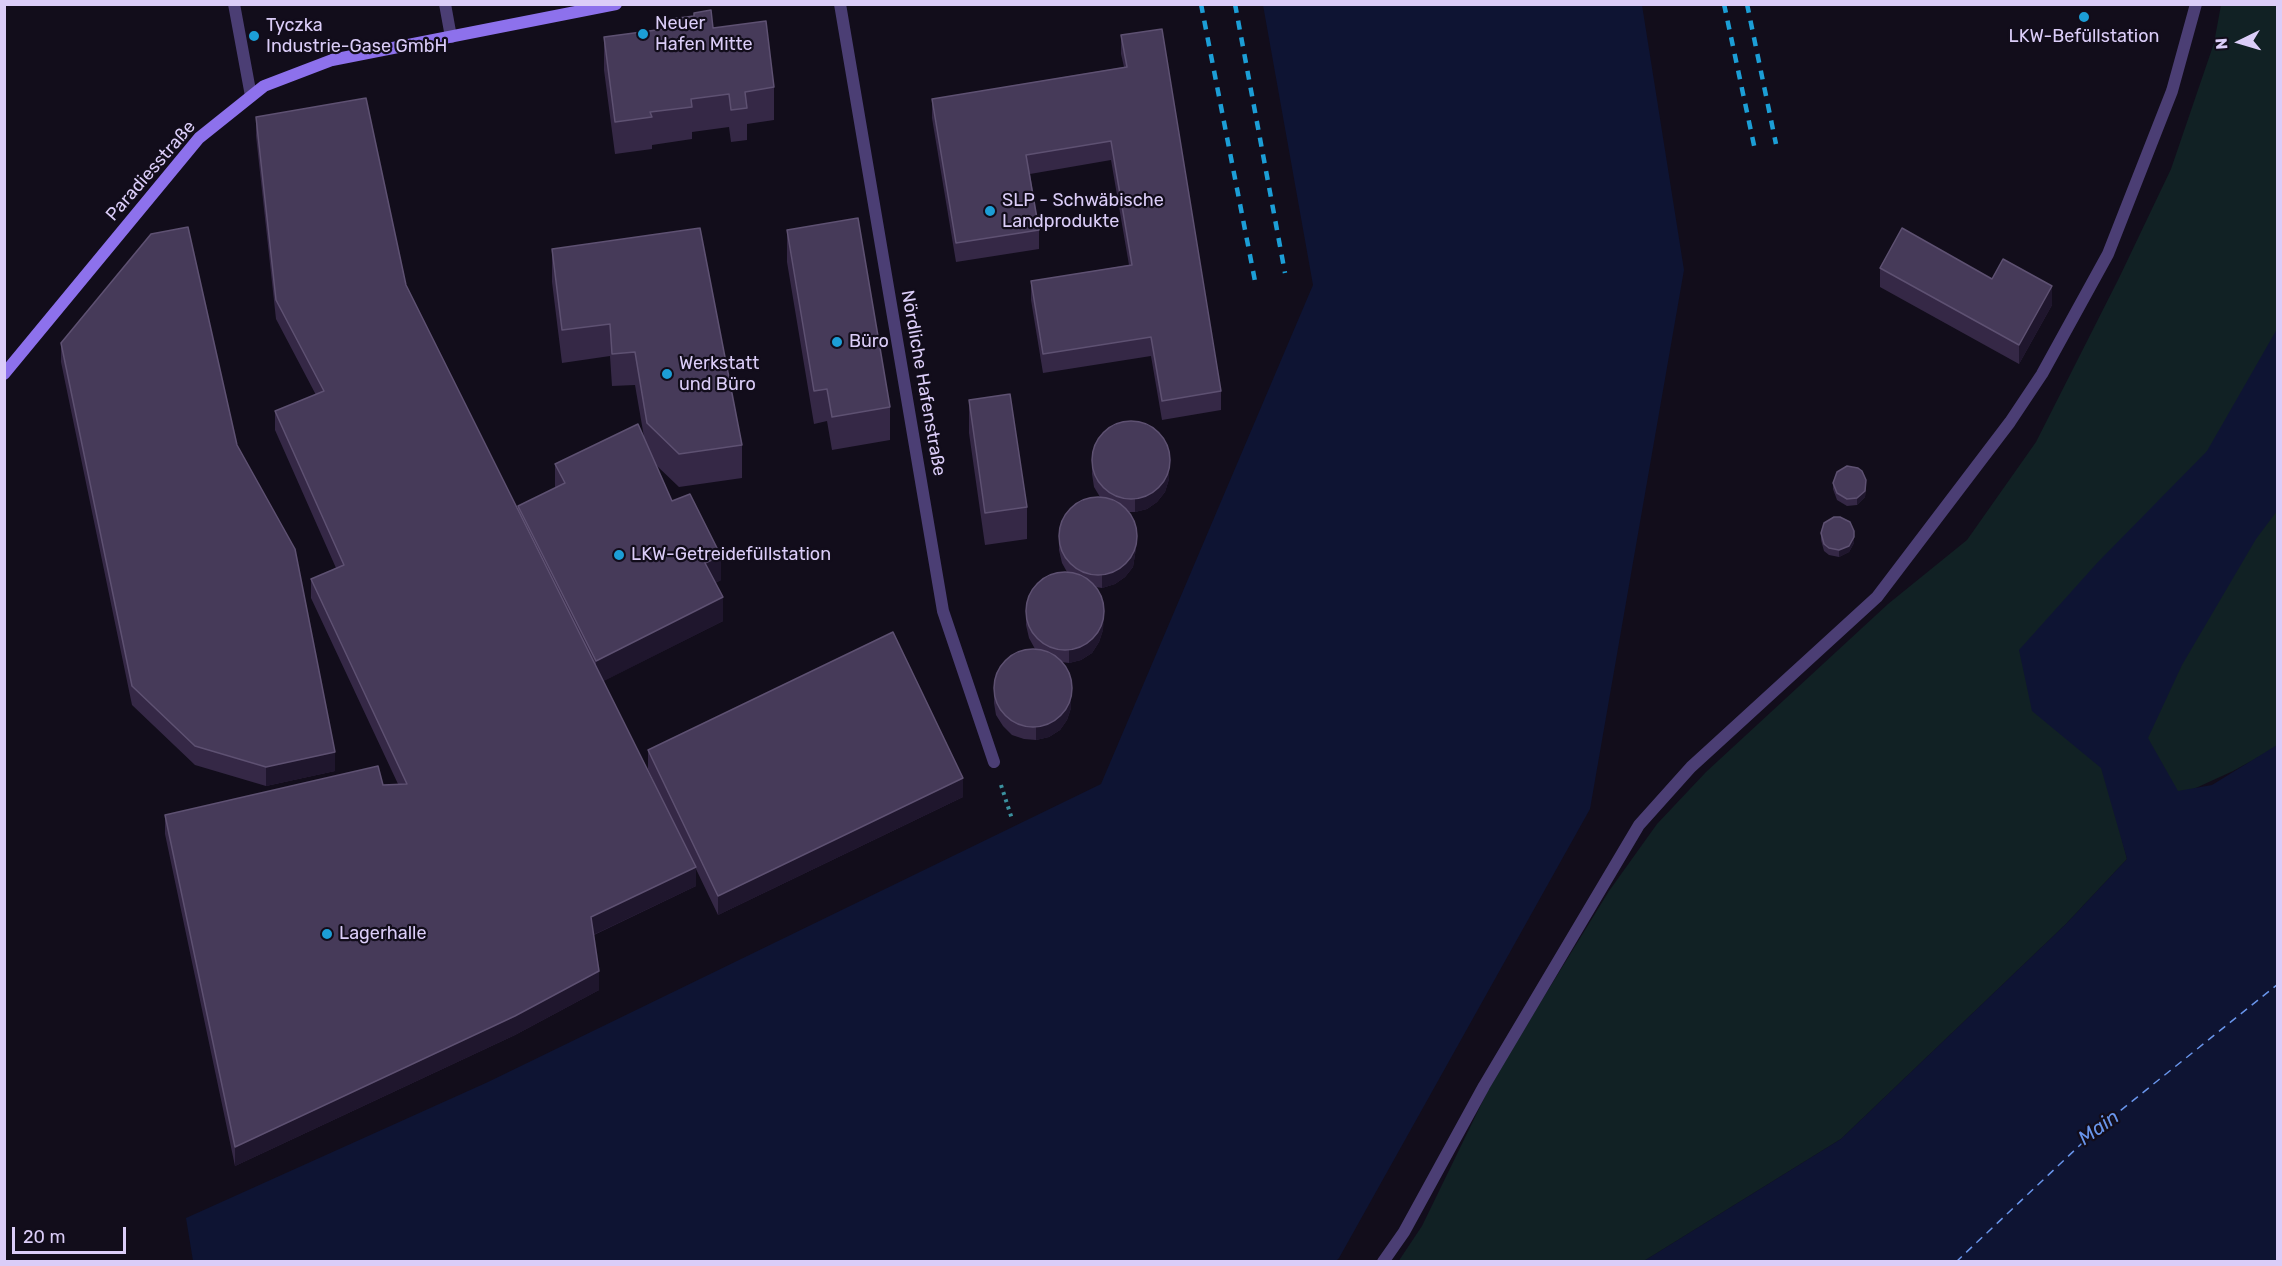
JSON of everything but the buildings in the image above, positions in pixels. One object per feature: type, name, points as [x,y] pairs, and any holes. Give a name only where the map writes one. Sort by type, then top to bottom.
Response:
[{"type":"street","points":[[234,4],[251,96]]},
{"type":"street","points":[[445,4],[452,37]]},
{"type":"street","name":"Paradiesstraße","points":[[4,374],[199,138],[264,86],[332,60],[616,4]]},
{"type":"street","name":"Nördliche Hafenstraße","points":[[840,4],[943,611],[994,762]]},
{"type":"street","points":[[1383,1262],[1404,1232],[1484,1086],[1639,825],[1666,792],[1691,768],[1877,597],[2010,422],[2042,374],[2108,254],[2172,91],[2196,4]]},
{"type":"path","points":[[994,762],[1012,819]]},
{"type":"shaded area","points":[[2221,5],[2277,5],[2277,334],[2104,768],[2127,859],[2066,924],[1841,1139],[1644,1261],[1398,1262],[1422,1226],[1494,1078],[1609,891],[1657,824],[1706,772],[1888,604],[1967,540],[2036,442],[2171,169],[2214,43]]},
{"type":"shaded area","points":[[2277,489],[2277,747],[2233,771],[2176,797],[2143,756],[2150,670]]},
{"type":"water","points":[[1263,5],[1642,5],[1684,270],[1590,809],[1339,1258],[1335,1262],[193,1261],[186,1218],[488,1082],[1101,784],[1313,285]]},
{"type":"water","name":"Main","points":[[2277,329],[2277,511],[2256,539],[2182,665],[2148,738],[2178,791],[2212,785],[2277,745],[2277,1261],[1644,1261],[1841,1139],[2066,924],[2127,859],[2101,768],[2032,711],[2019,650],[2097,563],[2207,451]]},
{"type":"ferry route","points":[[1956,1262],[2095,1131],[2278,984]]},
{"type":"railway","points":[[1201,4],[1255,281]]},
{"type":"railway","points":[[1235,4],[1285,273]]},
{"type":"railway","points":[[1724,4],[1755,150]]},
{"type":"railway","points":[[1747,4],[1776,144]]},
{"type":"place","name":"LKW-Befüllstation","points":[[2084,17]]},
{"type":"place","name":"Neuer Hafen Mitte","points":[[643,34]]},
{"type":"place","name":"Tyczka Industrie-Gase GmbH","points":[[254,36]]},
{"type":"place","name":"SLP - Schwäbische Landprodukte","points":[[990,211]]},
{"type":"place","name":"Büro","points":[[837,342]]},
{"type":"place","name":"Werkstatt und Büro","points":[[667,374]]},
{"type":"place","name":"LKW-Getreidefüllstation","points":[[619,555]]},
{"type":"place","name":"Lagerhalle","points":[[327,934]]}]
